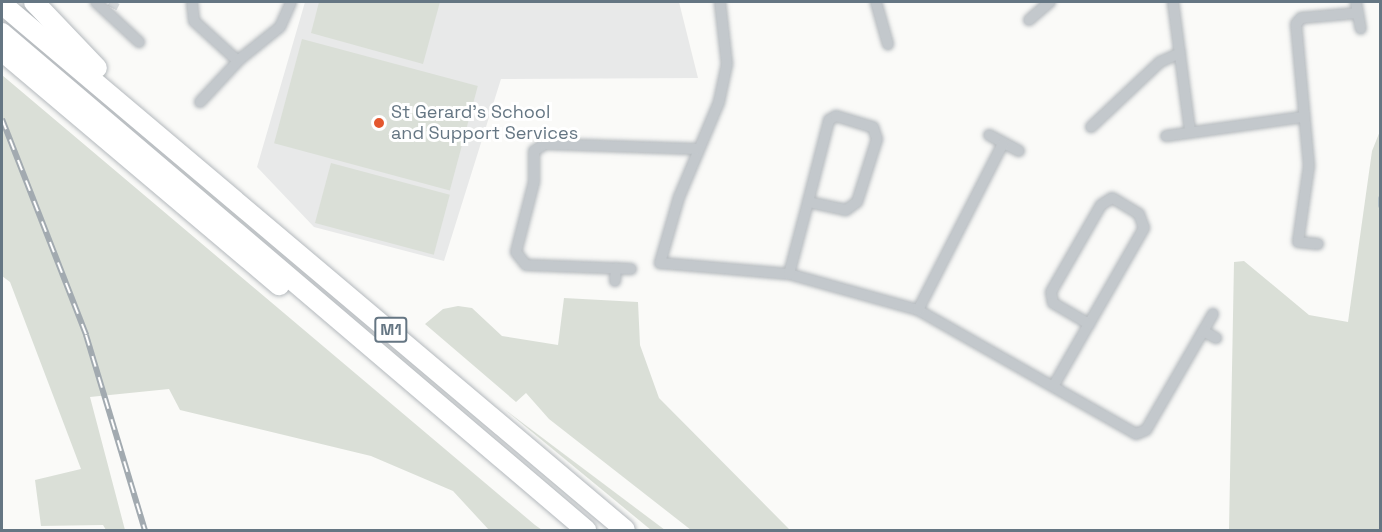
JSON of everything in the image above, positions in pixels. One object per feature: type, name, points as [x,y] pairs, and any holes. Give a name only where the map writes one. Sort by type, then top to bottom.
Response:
[{"type":"highway","points":[[34,2],[157,131]]},
{"type":"highway","name":"M1","points":[[2,4],[157,131],[625,531]]},
{"type":"highway","name":"M1","points":[[2,33],[434,399],[586,531]]},
{"type":"highway","points":[[2,51],[225,242],[334,329],[434,399]]},
{"type":"street","points":[[96,2],[111,12],[139,42]]},
{"type":"street","points":[[192,2],[194,21],[238,61]]},
{"type":"street","points":[[200,102],[238,61],[280,27],[291,2]]},
{"type":"street","points":[[720,2],[727,64],[719,102],[698,149],[660,263],[789,274],[918,310],[1137,434],[1146,430],[1213,314]]},
{"type":"street","points":[[876,2],[888,44]]},
{"type":"street","points":[[1029,20],[1050,2]]},
{"type":"street","points":[[1173,2],[1190,132]]},
{"type":"street","points":[[1318,244],[1298,242],[1309,166],[1296,24],[1302,18],[1357,7],[1361,29]]},
{"type":"street","points":[[1090,127],[1160,62],[1180,53]]},
{"type":"street","points":[[789,274],[808,202],[830,120],[836,116],[873,127],[877,139],[857,202],[846,210],[808,202]]},
{"type":"street","points":[[1166,136],[1303,117]]},
{"type":"street","points":[[989,135],[1019,151]]},
{"type":"street","points":[[631,269],[526,265],[516,252],[534,182],[534,151],[545,144],[698,149]]},
{"type":"street","points":[[918,310],[1003,144]]},
{"type":"street","points":[[1054,385],[1089,324],[1144,228],[1138,214],[1112,198],[1101,205],[1051,292],[1053,303],[1089,324]]},
{"type":"street","points":[[615,281],[616,268]]},
{"type":"street","points":[[1203,331],[1216,338]]},
{"type":"shaded area","name":"St Gerard's School and Support Services","points":[[305,2],[679,2],[698,78],[501,79],[444,261],[314,227],[257,167]]},
{"type":"shaded area","points":[[319,2],[440,2],[423,64],[311,33]]},
{"type":"shaded area","points":[[302,39],[478,86],[450,190],[274,143]]},
{"type":"shaded area","points":[[2,75],[542,530],[489,530],[453,491],[371,456],[180,410],[169,389],[90,397],[125,530],[106,530],[103,525],[41,526],[35,480],[81,469],[10,282],[2,276]]},
{"type":"shaded area","points":[[1380,131],[1380,530],[1229,530],[1234,262],[1244,261],[1309,315],[1348,322],[1372,151]]},
{"type":"shaded area","points":[[331,163],[450,195],[434,255],[315,223]]},
{"type":"shaded area","points":[[564,298],[638,302],[640,345],[659,398],[790,530],[691,530],[549,419],[526,393],[516,402],[425,324],[443,309],[458,306],[472,308],[502,336],[558,345]]},
{"type":"shaded area","points":[[504,409],[665,530],[651,530]]},
{"type":"waterway","points":[[1380,198],[1380,206]]},
{"type":"tunnel","points":[[112,8],[115,2]]},
{"type":"railway","points":[[2,119],[86,335],[145,530]]},
{"type":"place","name":"St Gerard's School and Support Services","points":[[379,123]]}]
